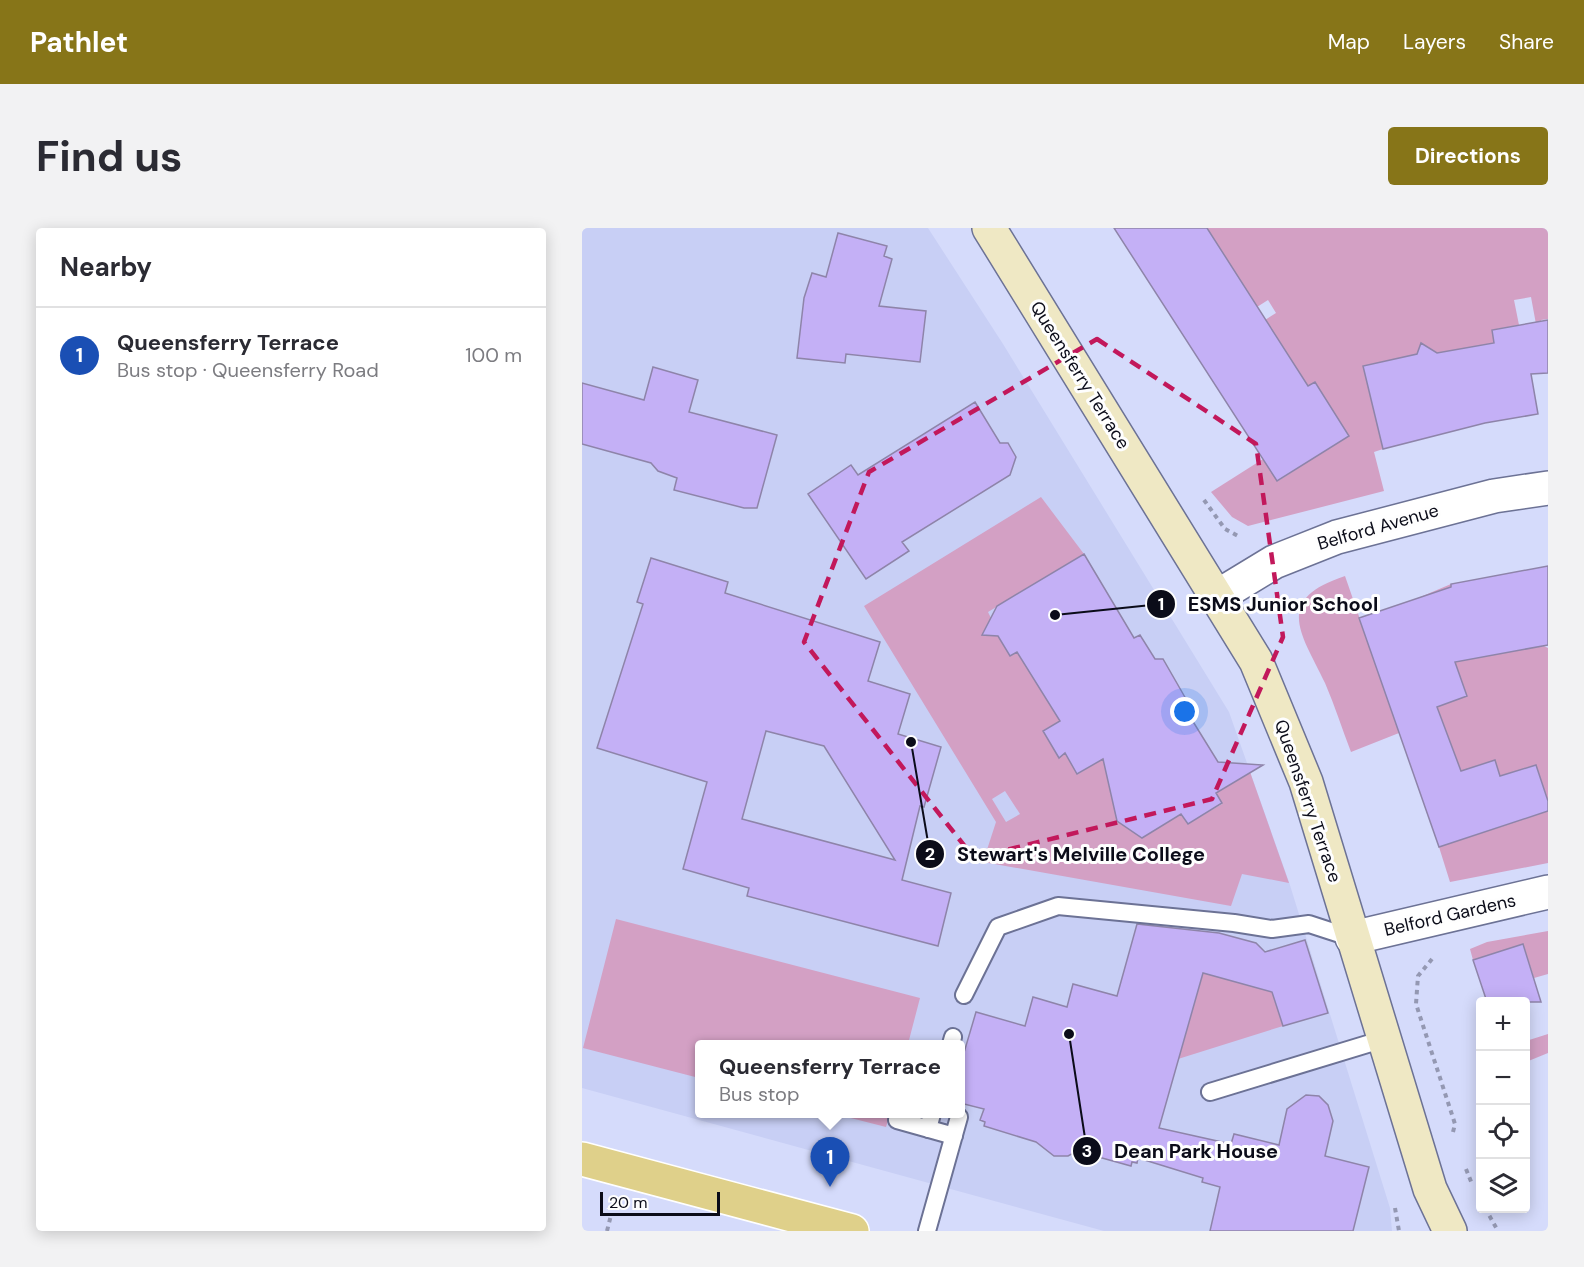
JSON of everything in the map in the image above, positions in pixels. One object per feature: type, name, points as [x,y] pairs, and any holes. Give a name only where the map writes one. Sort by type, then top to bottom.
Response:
[{"type":"main road","points":[[582,1158],[852,1231]]},
{"type":"street","name":"Queensferry Terrace","points":[[988,228],[1218,596],[1256,661],[1306,782],[1430,1189],[1450,1231]]},
{"type":"street","name":"Belford Avenue","points":[[1218,596],[1274,562],[1337,537],[1450,506],[1548,488]]},
{"type":"street","name":"Belford Gardens","points":[[1352,938],[1548,892]]},
{"type":"street","name":"Queensferry Terrace","points":[[1428,1231],[1430,1189]]},
{"type":"lane","points":[[964,995],[998,927],[1058,906],[1234,922],[1272,929],[1310,924],[1352,938]]},
{"type":"lane","points":[[1210,1092],[1384,1039]]},
{"type":"lane","points":[[927,1231],[959,1118]]},
{"type":"lane","points":[[897,1120],[930,1121],[954,1136]]},
{"type":"path","points":[[1437,954],[1418,976],[1416,1004],[1455,1124],[1451,1137]]},
{"type":"path","points":[[1464,1166],[1476,1192]]},
{"type":"path","points":[[1487,1213],[1498,1231]]},
{"type":"path","points":[[607,1231],[611,1215]]},
{"type":"highlighted area","points":[[1097,339],[1256,444],[1283,637],[1212,799],[974,858],[804,642],[869,472]]},
{"type":"shaded area","points":[[582,228],[928,228],[1003,344],[1229,712],[1289,882],[1390,1208],[1392,1231],[1104,1231],[582,1088]]},
{"type":"shaded area","points":[[1207,228],[1548,228],[1548,319],[1541,320],[1543,334],[1538,335],[1531,297],[1514,300],[1519,325],[1492,330],[1494,343],[1434,356],[1432,350],[1426,346],[1419,348],[1417,354],[1363,366],[1383,449],[1374,452],[1384,491],[1248,526],[1232,517],[1211,492],[1263,459],[1278,481],[1348,436],[1306,388],[1265,320],[1276,313],[1268,300],[1257,307],[1180,329],[1164,306],[1230,264]]},
{"type":"shaded area","points":[[1041,497],[1084,554],[988,612],[991,618],[987,625],[994,636],[1001,636],[1011,656],[1017,652],[1114,628],[1059,757],[1065,753],[1078,774],[1116,751],[1117,821],[1142,838],[1181,814],[1188,824],[1222,804],[1216,793],[1250,772],[1289,883],[1242,874],[1231,906],[983,862],[996,822],[864,606]],"holes":[[[1005,791],[1020,814],[1006,822],[992,799]]]},
{"type":"shaded area","points":[[1345,576],[1395,720],[1445,676],[1418,598],[1451,584],[1457,620],[1471,581],[1484,578],[1497,654],[1544,646],[1548,648],[1548,801],[1536,765],[1500,776],[1495,760],[1461,771],[1399,733],[1351,752],[1329,692],[1302,634],[1299,620],[1301,607],[1308,596],[1322,585]]},
{"type":"shaded area","points":[[1548,811],[1548,863],[1450,882],[1439,847]]},
{"type":"shaded area","points":[[616,919],[920,998],[909,1040],[695,1040],[695,1077],[583,1048]]},
{"type":"shaded area","points":[[1548,931],[1548,974],[1534,978],[1523,944],[1473,960],[1470,949],[1487,942]]},
{"type":"shaded area","points":[[1203,972],[1272,992],[1283,1026],[1178,1059]]},
{"type":"shaded area","points":[[1548,1034],[1548,1053],[1530,1060],[1530,1040]]},
{"type":"shaded area","points":[[851,1118],[889,1118],[886,1127]]},
{"type":"building","points":[[1114,228],[1207,228],[1308,386],[1315,382],[1349,436],[1277,481]]},
{"type":"building","points":[[838,233],[887,246],[884,256],[892,259],[879,306],[926,311],[920,362],[846,354],[845,363],[797,358],[804,298],[812,273],[826,277]]},
{"type":"building","points":[[1548,320],[1548,373],[1531,374],[1538,414],[1485,423],[1383,449],[1363,366],[1417,354],[1421,343],[1437,353],[1494,343],[1492,330]]},
{"type":"building","points":[[653,367],[698,380],[689,412],[777,435],[757,508],[744,508],[674,490],[677,478],[658,471],[651,463],[582,444],[582,383],[644,400]]},
{"type":"building","points":[[975,402],[1000,443],[1008,443],[1016,457],[1010,475],[902,542],[909,551],[866,579],[808,494],[851,465],[858,475]]},
{"type":"building","points":[[1084,554],[1134,638],[1140,635],[1155,659],[1163,659],[1186,699],[1184,707],[1218,762],[1263,765],[1216,793],[1222,803],[1188,824],[1181,814],[1142,838],[1117,821],[1103,759],[1077,774],[1065,753],[1059,758],[1043,731],[1060,721],[1017,652],[1010,656],[998,636],[982,635],[997,606]]},
{"type":"building","points":[[651,558],[728,582],[725,593],[880,642],[868,681],[910,694],[898,734],[941,747],[924,807],[920,806],[902,880],[951,893],[938,946],[747,896],[749,888],[683,869],[707,782],[597,748],[643,604],[637,602]],"holes":[[[766,731],[824,746],[895,860],[742,819]]]},
{"type":"building","points":[[1548,566],[1548,645],[1455,662],[1467,696],[1437,707],[1461,771],[1495,760],[1500,776],[1536,765],[1548,801],[1548,811],[1439,847],[1359,618],[1451,587],[1451,584]]},
{"type":"building","points":[[1137,924],[1219,933],[1256,943],[1265,952],[1305,940],[1328,1013],[1283,1026],[1272,992],[1203,973],[1159,1128],[1231,1144],[1234,1134],[1279,1145],[1287,1109],[1306,1095],[1319,1096],[1328,1105],[1333,1121],[1325,1156],[1369,1167],[1353,1231],[1210,1231],[1220,1187],[1202,1182],[1203,1178],[1138,1158],[1137,1163],[1132,1162],[1131,1166],[1077,1151],[1068,1156],[1054,1156],[1036,1142],[984,1126],[985,1122],[980,1120],[984,1109],[965,1104],[965,1049],[976,1012],[1025,1026],[1033,997],[1067,1007],[1073,984],[1117,996]]},
{"type":"building","points":[[1523,944],[1541,1002],[1530,1002],[1530,997],[1485,997],[1473,960]]},
{"type":"place","name":"ESMS Junior School","points":[[1055,615]]},
{"type":"place","name":"Stewart's Melville College","points":[[911,742]]},
{"type":"place","name":"Dean Park House","points":[[1069,1034]]},
{"type":"place","name":"Queensferry Terrace","points":[[830,1187]]}]
